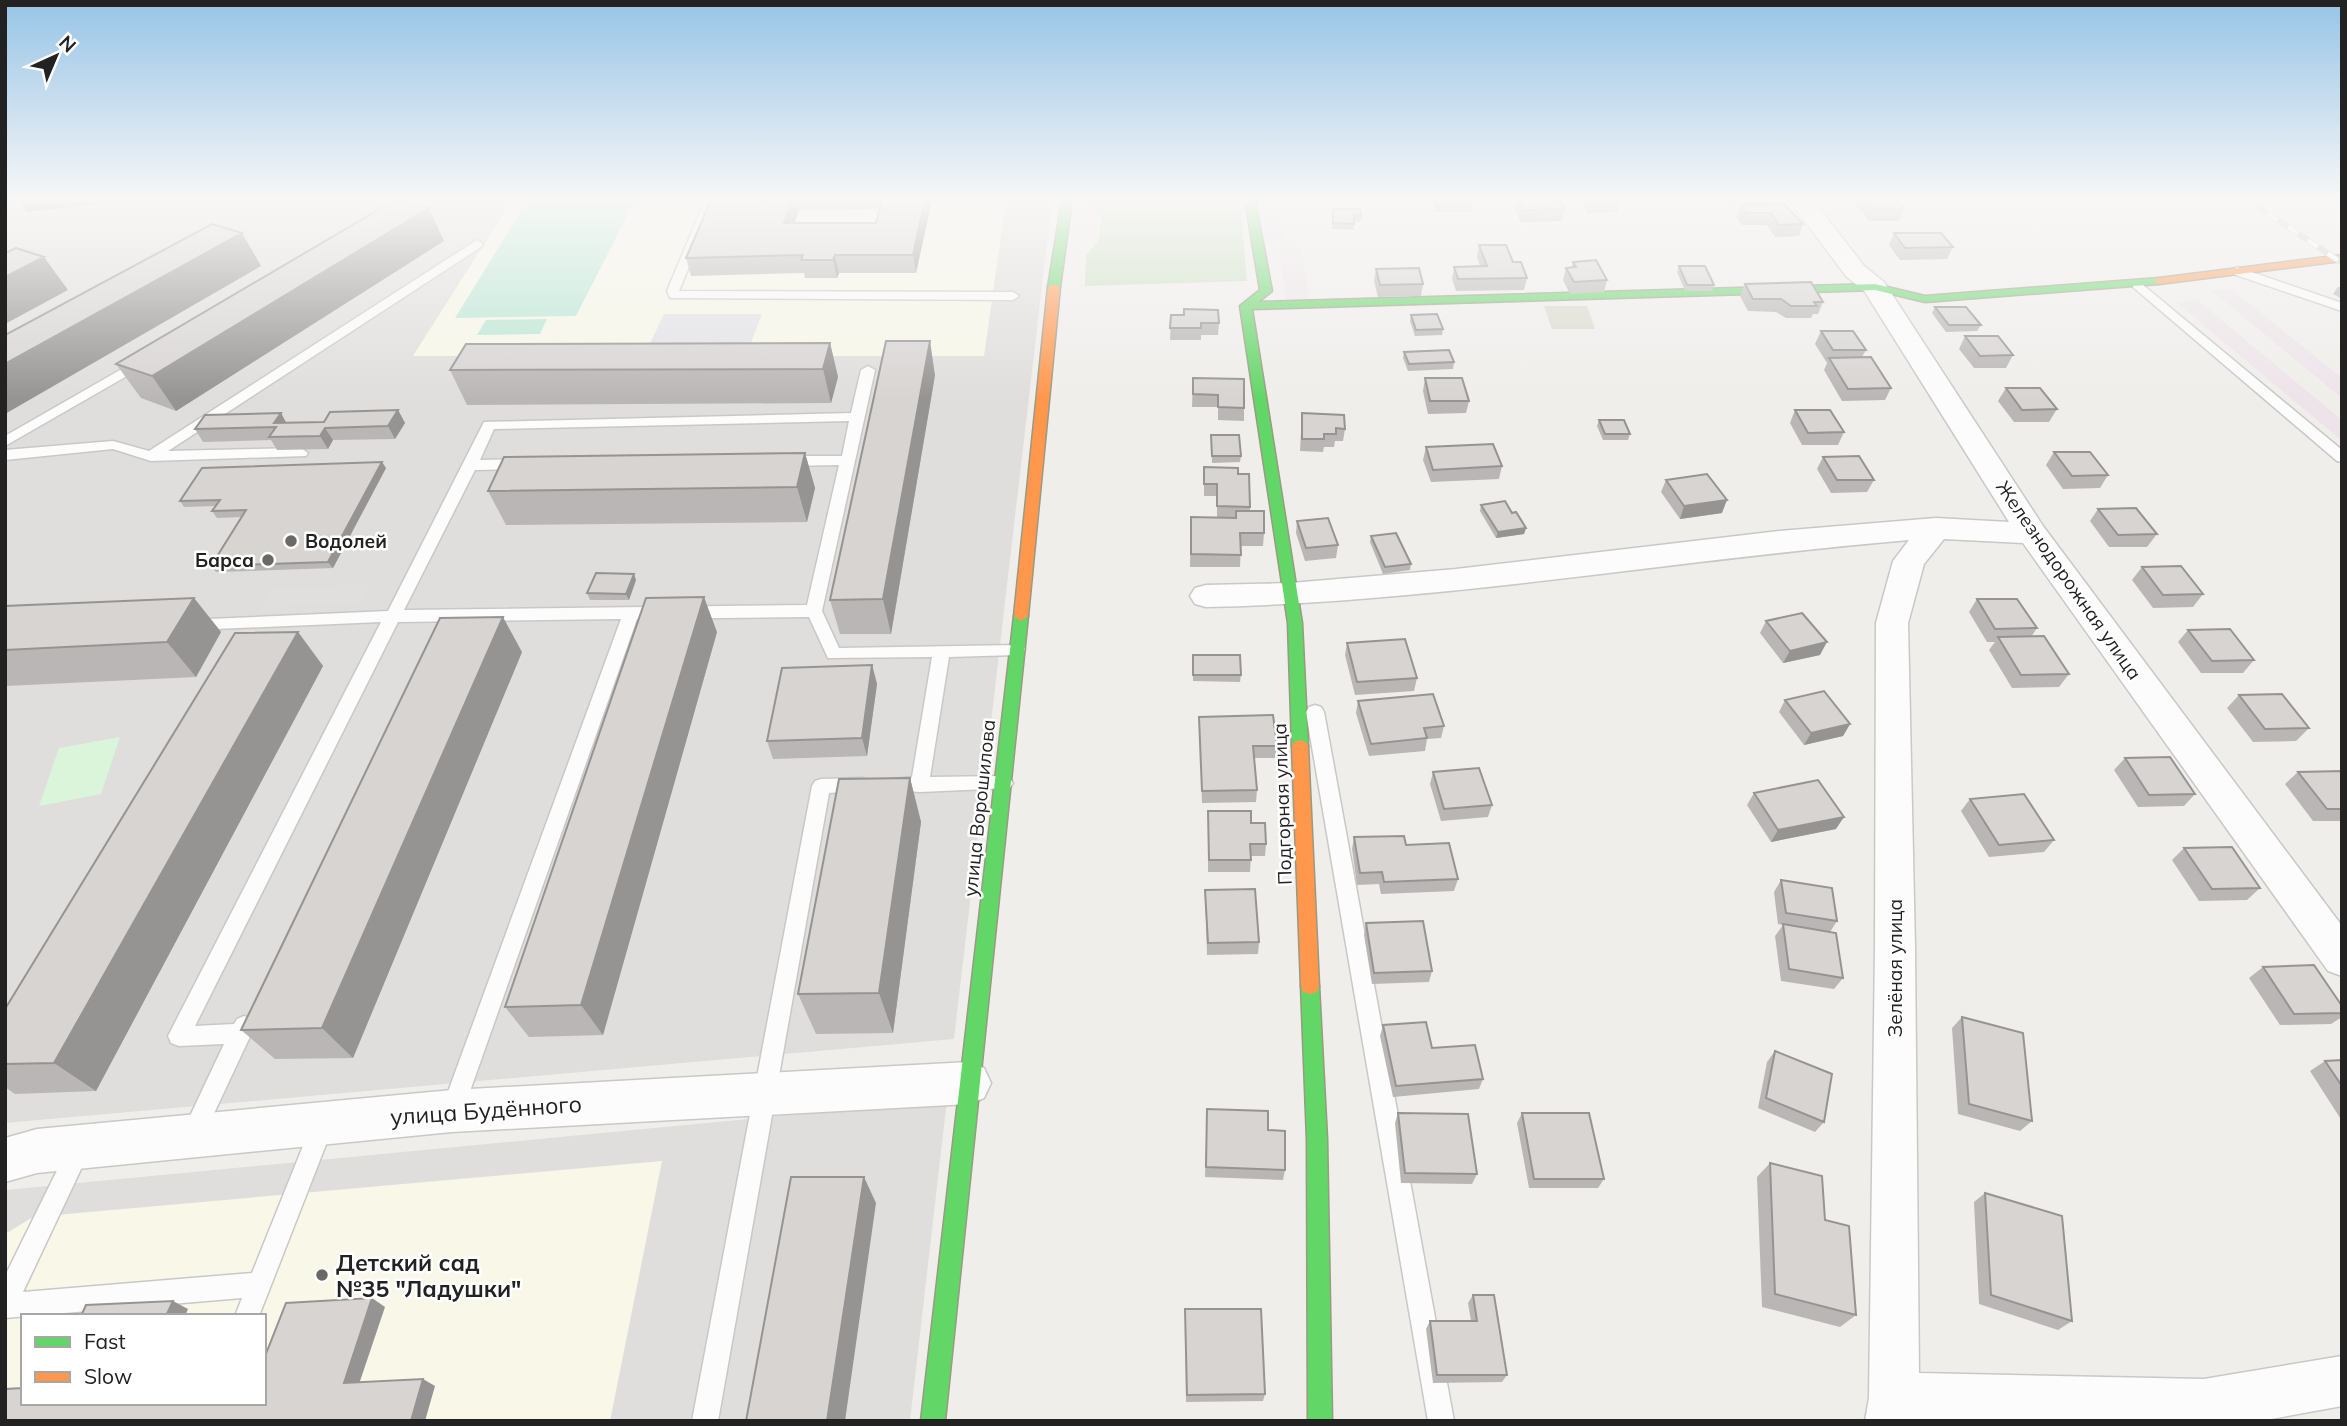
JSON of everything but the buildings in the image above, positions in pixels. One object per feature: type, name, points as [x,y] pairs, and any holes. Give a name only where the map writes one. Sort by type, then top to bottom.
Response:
[{"type":"street","name":"улица Ворошилова","points":[[933,1421],[1004,783],[1057,267]]},
{"type":"street","points":[[1246,306],[1266,292],[1262,267]]},
{"type":"street","name":"Железнодорожная улица","points":[[1851,267],[1875,287],[2032,533],[2342,958]]},
{"type":"street","points":[[1246,306],[1875,287],[1926,299],[2137,284],[2273,267]]},
{"type":"street","name":"Подгорная улица","points":[[1246,306],[1295,623],[1317,1139],[1320,1421]]},
{"type":"street","points":[[1206,596],[1291,594],[1456,580],[1779,541],[1936,528],[2032,533]]},
{"type":"street","name":"Зелёная улица","points":[[1892,1409],[1895,934],[1892,623],[1909,561],[1936,528]]},
{"type":"street","name":"улица Будённого","points":[[5,1160],[37,1151],[452,1111],[969,1083]]},
{"type":"street","points":[[1892,1409],[2204,1405],[2342,1381]]},
{"type":"lane","points":[[151,456],[442,267]]},
{"type":"lane","points":[[683,267],[673,291],[680,297],[1013,296]]},
{"type":"lane","points":[[2237,271],[2342,307]]},
{"type":"lane","points":[[2137,284],[2342,458]]},
{"type":"lane","points":[[5,442],[148,357]]},
{"type":"lane","points":[[868,370],[814,611],[834,654],[1017,649]]},
{"type":"lane","points":[[240,1034],[179,1036],[395,616],[489,425],[858,417]]},
{"type":"lane","points":[[1267,439],[1441,1421]]},
{"type":"lane","points":[[5,456],[113,444],[151,456],[301,453]]},
{"type":"lane","points":[[764,461],[848,460]]},
{"type":"lane","points":[[470,465],[540,464]]},
{"type":"lane","points":[[181,624],[395,616],[441,623],[631,614],[814,611]]},
{"type":"lane","points":[[452,1111],[631,614]]},
{"type":"lane","points":[[920,785],[941,652]]},
{"type":"lane","points":[[705,1421],[821,786],[1004,783]]},
{"type":"lane","points":[[192,1135],[252,1009]]},
{"type":"lane","points":[[248,1314],[323,1123]]},
{"type":"lane","points":[[5,1305],[81,1147]]},
{"type":"lane","points":[[5,1305],[260,1284]]},
{"type":"shaded area","points":[[5,267],[1044,267],[954,1039],[5,1123]]},
{"type":"shaded area","points":[[470,267],[997,267],[984,356],[413,356]]},
{"type":"shaded area","points":[[1281,267],[1304,267],[1310,301],[1286,301]]},
{"type":"shaded area","points":[[2232,290],[2342,378],[2342,398],[2212,291]]},
{"type":"shaded area","points":[[2197,300],[2342,420],[2342,441],[2176,302]]},
{"type":"shaded area","points":[[1544,306],[1587,306],[1595,329],[1552,329]]},
{"type":"shaded area","points":[[664,314],[762,314],[747,353],[646,352]]},
{"type":"shaded area","points":[[368,585],[359,603],[263,607],[273,589]]},
{"type":"shaded area","points":[[947,1100],[910,1421],[5,1421],[5,1190]]},
{"type":"shaded area","name":"Детский сад №35 \"Ладушки\"","points":[[662,1161],[610,1421],[5,1421],[5,1234],[33,1217]]},
{"type":"green space","points":[[487,267],[601,267],[576,316],[455,318]]},
{"type":"green space","points":[[1086,267],[1246,267],[1247,281],[1085,286]]},
{"type":"green space","points":[[547,319],[540,334],[477,335],[486,320]]},
{"type":"green space","points":[[120,737],[101,794],[39,806],[59,748]]},
{"type":"traffic: fast","points":[[1054,287],[1057,267]]},
{"type":"traffic: fast","points":[[1262,267],[1266,291],[1246,306],[1295,623],[1300,746]]},
{"type":"traffic: fast","points":[[1246,306],[1875,287],[1925,299],[2159,281]]},
{"type":"traffic: fast","points":[[933,1421],[1021,616]]},
{"type":"traffic: fast","points":[[1310,986],[1317,1139],[1320,1421]]},
{"type":"traffic: slow","points":[[2159,281],[2274,267]]},
{"type":"traffic: slow","points":[[1021,616],[1054,287]]},
{"type":"traffic: slow","points":[[1300,746],[1310,986]]},
{"type":"place","name":"Водолей","points":[[291,541]]},
{"type":"place","name":"Барса","points":[[268,560]]},
{"type":"place","name":"Детский сад №35 \"Ладушки\"","points":[[322,1275]]}]
